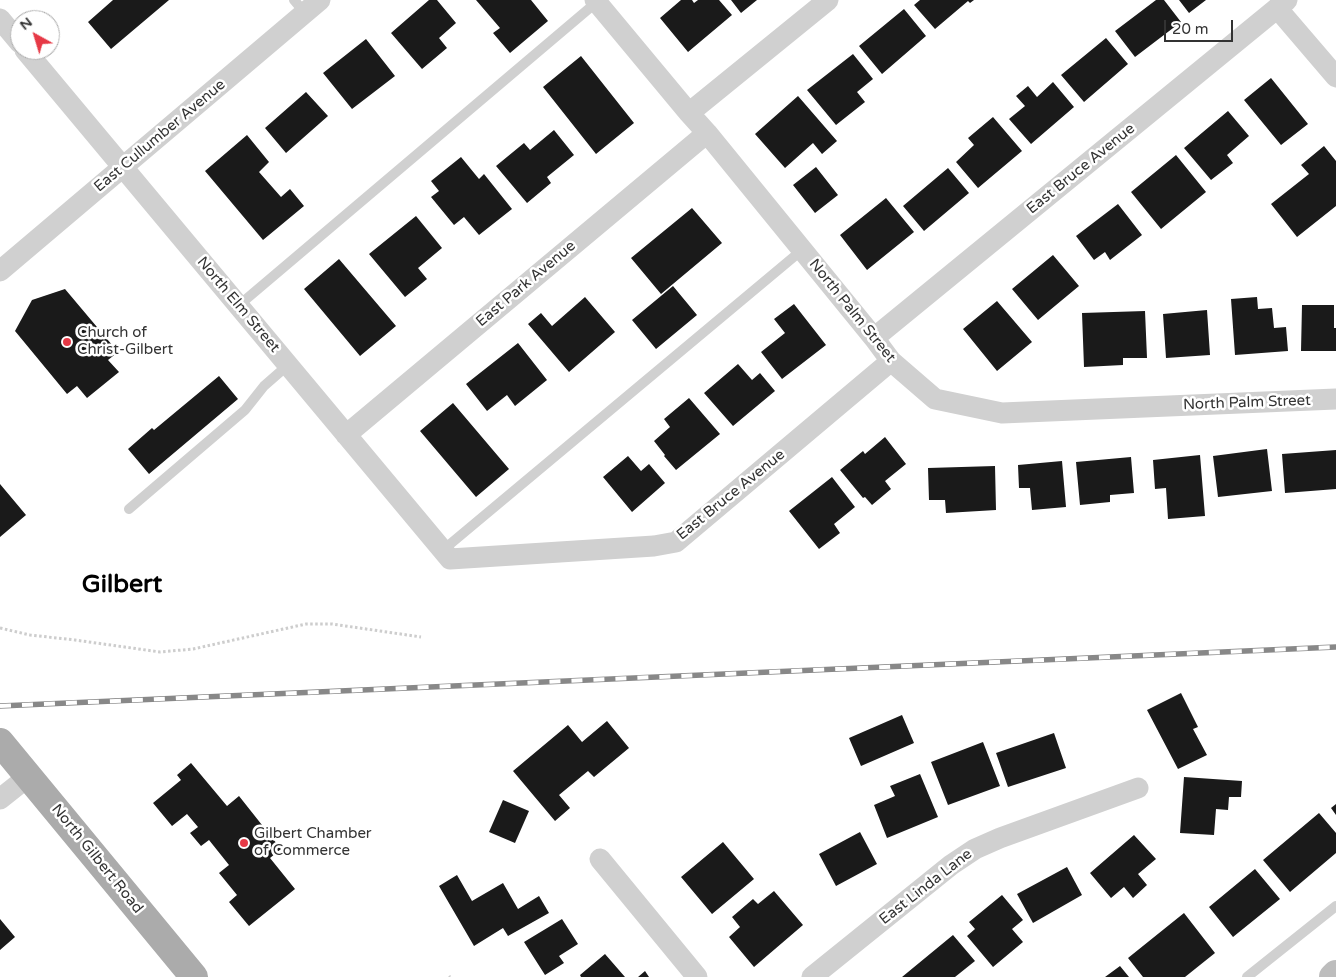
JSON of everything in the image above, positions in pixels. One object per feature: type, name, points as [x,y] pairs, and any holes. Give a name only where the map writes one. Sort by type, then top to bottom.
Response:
[{"type":"main road","name":"North Gilbert Road","points":[[0,742],[194,977]]},
{"type":"main road","points":[[1333,977],[1336,974]]},
{"type":"street","points":[[688,113],[828,0]]},
{"type":"street","name":"North Palm Street","points":[[597,1],[892,361],[935,399],[1002,413],[1336,400]]},
{"type":"street","name":"East Cullumber Avenue","points":[[0,272],[123,168],[306,4]]},
{"type":"street","points":[[1282,4],[1336,77]]},
{"type":"street","name":"East Bruce Avenue","points":[[874,338],[1282,4]]},
{"type":"street","points":[[0,19],[10,32]]},
{"type":"street","name":"North Elm Street","points":[[33,60],[447,555]]},
{"type":"street","name":"East Park Avenue","points":[[346,434],[707,133]]},
{"type":"street","name":"East Bruce Avenue","points":[[447,555],[654,546],[676,542],[892,361]]},
{"type":"street","points":[[0,799],[29,776]]},
{"type":"street","name":"East Linda Lane","points":[[812,977],[951,865],[975,849],[1000,838],[1138,788]]},
{"type":"street","points":[[600,859],[696,977]]},
{"type":"lane","points":[[238,306],[597,1]]},
{"type":"lane","points":[[447,555],[802,250]]},
{"type":"lane","points":[[128,509],[245,410],[264,386],[288,365]]},
{"type":"lane","points":[[1247,977],[1336,906]]},
{"type":"path","points":[[0,628],[30,635],[160,652],[193,649],[306,624],[332,624],[421,637]]},
{"type":"building","points":[[113,0],[169,0],[111,49],[88,22]]},
{"type":"building","points":[[429,0],[437,0],[456,23],[439,38],[447,48],[422,69],[391,33]]},
{"type":"building","points":[[476,0],[531,0],[548,21],[510,53],[493,33],[500,28]]},
{"type":"building","points":[[681,0],[692,0],[694,3],[698,0],[719,0],[732,15],[688,52],[660,18]]},
{"type":"building","points":[[731,0],[757,0],[741,13]]},
{"type":"building","points":[[920,0],[974,0],[970,3],[968,1],[935,29],[914,5]]},
{"type":"building","points":[[1156,0],[1164,0],[1181,22],[1135,57],[1115,31]]},
{"type":"building","points":[[1179,0],[1206,0],[1189,13]]},
{"type":"building","points":[[904,9],[926,36],[882,74],[859,46]]},
{"type":"building","points":[[1106,38],[1128,64],[1084,102],[1061,75]]},
{"type":"building","points":[[366,39],[395,76],[352,109],[323,73]]},
{"type":"building","points":[[853,54],[873,79],[857,92],[865,102],[836,125],[807,90]]},
{"type":"building","points":[[581,56],[634,123],[596,154],[543,87]]},
{"type":"building","points":[[1271,78],[1308,124],[1281,145],[1244,100]]},
{"type":"building","points":[[1053,82],[1074,107],[1031,144],[1009,119],[1025,106],[1016,96],[1028,86],[1037,97]]},
{"type":"building","points":[[306,92],[328,116],[286,153],[265,128]]},
{"type":"building","points":[[798,96],[837,141],[822,154],[813,143],[785,168],[755,134]]},
{"type":"building","points":[[1228,111],[1249,136],[1227,155],[1233,163],[1211,180],[1184,148]]},
{"type":"building","points":[[993,117],[1022,151],[978,188],[956,162],[974,145],[968,138]]},
{"type":"building","points":[[554,130],[574,155],[547,177],[551,183],[527,203],[496,166],[524,143],[530,150]]},
{"type":"building","points":[[247,135],[269,162],[259,172],[281,197],[290,189],[304,206],[263,240],[205,171]]},
{"type":"building","points":[[1324,146],[1336,161],[1336,206],[1297,237],[1271,204],[1309,174],[1301,165]]},
{"type":"building","points":[[1176,155],[1206,192],[1161,229],[1131,192]]},
{"type":"building","points":[[461,157],[479,179],[484,174],[512,209],[479,235],[464,217],[454,225],[431,197],[439,191],[431,181]]},
{"type":"building","points":[[816,167],[838,195],[815,213],[793,185]]},
{"type":"building","points":[[948,168],[969,193],[924,231],[903,206]]},
{"type":"building","points":[[886,198],[914,232],[867,270],[840,235]]},
{"type":"building","points":[[1118,204],[1142,235],[1110,260],[1105,252],[1094,260],[1076,236]]},
{"type":"building","points":[[692,208],[722,243],[661,294],[631,258]]},
{"type":"building","points":[[416,216],[442,248],[418,268],[427,279],[405,297],[369,254]]},
{"type":"building","points":[[1053,255],[1079,286],[1038,320],[1012,289]]},
{"type":"building","points":[[339,259],[396,326],[360,356],[304,289]]},
{"type":"building","points":[[673,286],[697,315],[656,349],[632,320]]},
{"type":"building","name":"Church of Christ-Gilbert","points":[[65,289],[118,352],[108,360],[119,372],[87,398],[77,386],[67,394],[15,331],[32,300]]},
{"type":"building","points":[[585,297],[615,332],[569,372],[528,324],[541,313],[552,326]]},
{"type":"building","points":[[1257,297],[1258,309],[1272,308],[1274,328],[1286,327],[1288,351],[1235,355],[1231,299]]},
{"type":"building","points":[[997,301],[1032,342],[997,371],[963,329]]},
{"type":"building","points":[[794,304],[826,345],[782,379],[761,352],[785,333],[774,319]]},
{"type":"building","points":[[1302,305],[1334,305],[1336,351],[1301,351]]},
{"type":"building","points":[[1207,310],[1210,355],[1166,358],[1163,314]]},
{"type":"building","points":[[1145,311],[1147,358],[1123,358],[1123,365],[1084,367],[1082,313]]},
{"type":"building","points":[[518,343],[547,380],[515,406],[507,395],[487,411],[466,384]]},
{"type":"building","points":[[738,364],[752,380],[760,373],[775,391],[733,426],[704,393]]},
{"type":"building","points":[[219,376],[238,399],[149,474],[128,449]]},
{"type":"building","points":[[689,398],[720,434],[676,470],[654,441],[670,427],[664,419]]},
{"type":"building","points":[[453,403],[509,469],[476,497],[420,431]]},
{"type":"building","points":[[885,437],[906,464],[885,481],[891,489],[872,505],[865,497],[863,498],[840,470],[863,451],[865,454]]},
{"type":"building","points":[[1267,449],[1272,491],[1218,497],[1213,456]]},
{"type":"building","points":[[1336,450],[1336,489],[1285,493],[1282,454]]},
{"type":"building","points":[[1200,455],[1205,516],[1168,519],[1166,488],[1155,489],[1153,460]]},
{"type":"building","points":[[628,456],[641,471],[649,464],[665,483],[632,512],[603,477]]},
{"type":"building","points":[[1131,457],[1134,493],[1110,495],[1110,502],[1080,505],[1076,462]]},
{"type":"building","points":[[1062,461],[1066,507],[1032,510],[1030,488],[1019,488],[1018,465]]},
{"type":"building","points":[[995,466],[996,510],[946,513],[945,500],[929,500],[928,468]]},
{"type":"building","points":[[832,477],[855,507],[834,524],[840,533],[819,549],[789,511]]},
{"type":"building","points":[[0,484],[26,515],[0,537]]},
{"type":"building","points":[[1181,693],[1198,727],[1193,729],[1207,755],[1178,769],[1147,710]]},
{"type":"building","points":[[902,715],[914,743],[861,766],[849,738]]},
{"type":"building","points":[[607,721],[629,748],[594,777],[588,771],[559,795],[570,808],[555,821],[513,771],[568,725],[582,742]]},
{"type":"building","points":[[1054,733],[1066,768],[1008,787],[996,753]]},
{"type":"building","points":[[983,742],[1000,786],[948,805],[931,762]]},
{"type":"building","name":"Gilbert Chamber of Commerce","points":[[191,763],[227,806],[239,796],[281,849],[270,858],[295,889],[249,926],[229,902],[237,895],[219,873],[229,865],[209,840],[201,846],[190,833],[198,827],[187,814],[172,826],[153,803],[181,780],[177,775]]},
{"type":"building","points":[[920,774],[938,817],[887,838],[874,805],[895,796],[890,786]]},
{"type":"building","points":[[1184,777],[1242,781],[1241,797],[1229,797],[1228,810],[1216,809],[1214,835],[1180,833]]},
{"type":"building","points":[[503,800],[529,811],[515,843],[489,832]]},
{"type":"building","points":[[1336,804],[1336,815],[1331,808]]},
{"type":"building","points":[[1319,813],[1336,833],[1336,853],[1290,892],[1263,860]]},
{"type":"building","points":[[860,832],[877,864],[836,886],[819,854]]},
{"type":"building","points":[[1134,835],[1156,859],[1138,874],[1147,885],[1133,898],[1124,887],[1111,898],[1090,873]]},
{"type":"building","points":[[723,842],[754,879],[712,914],[681,877]]},
{"type":"building","points":[[1067,867],[1082,895],[1033,923],[1017,894]]},
{"type":"building","points":[[1255,869],[1280,899],[1233,937],[1209,907]]},
{"type":"building","points":[[457,875],[472,901],[503,883],[518,909],[539,896],[549,913],[508,936],[503,928],[474,946],[439,886]]},
{"type":"building","points":[[774,891],[803,925],[754,967],[729,937],[740,927],[732,917],[753,899],[758,904]]},
{"type":"building","points":[[1002,895],[1023,920],[1012,929],[1023,942],[993,967],[967,936],[975,929],[969,922]]},
{"type":"building","points":[[1184,913],[1215,953],[1185,977],[1143,977],[1128,958]]},
{"type":"building","points":[[0,919],[15,937],[0,950]]},
{"type":"building","points":[[562,919],[578,944],[559,956],[564,963],[545,975],[524,942]]},
{"type":"building","points":[[953,935],[975,961],[955,977],[902,977]]},
{"type":"building","points":[[605,954],[625,977],[581,977],[580,975]]},
{"type":"building","points":[[1120,966],[1129,977],[1105,977]]},
{"type":"building","points":[[645,971],[649,977],[638,977]]},
{"type":"railway","points":[[0,706],[1336,647]]},
{"type":"place","name":"Church of Christ-Gilbert","points":[[67,342]]},
{"type":"place","name":"Gilbert Chamber of Commerce","points":[[244,843]]},
{"type":"district","name":"Gilbert","points":[[122,585]]}]
